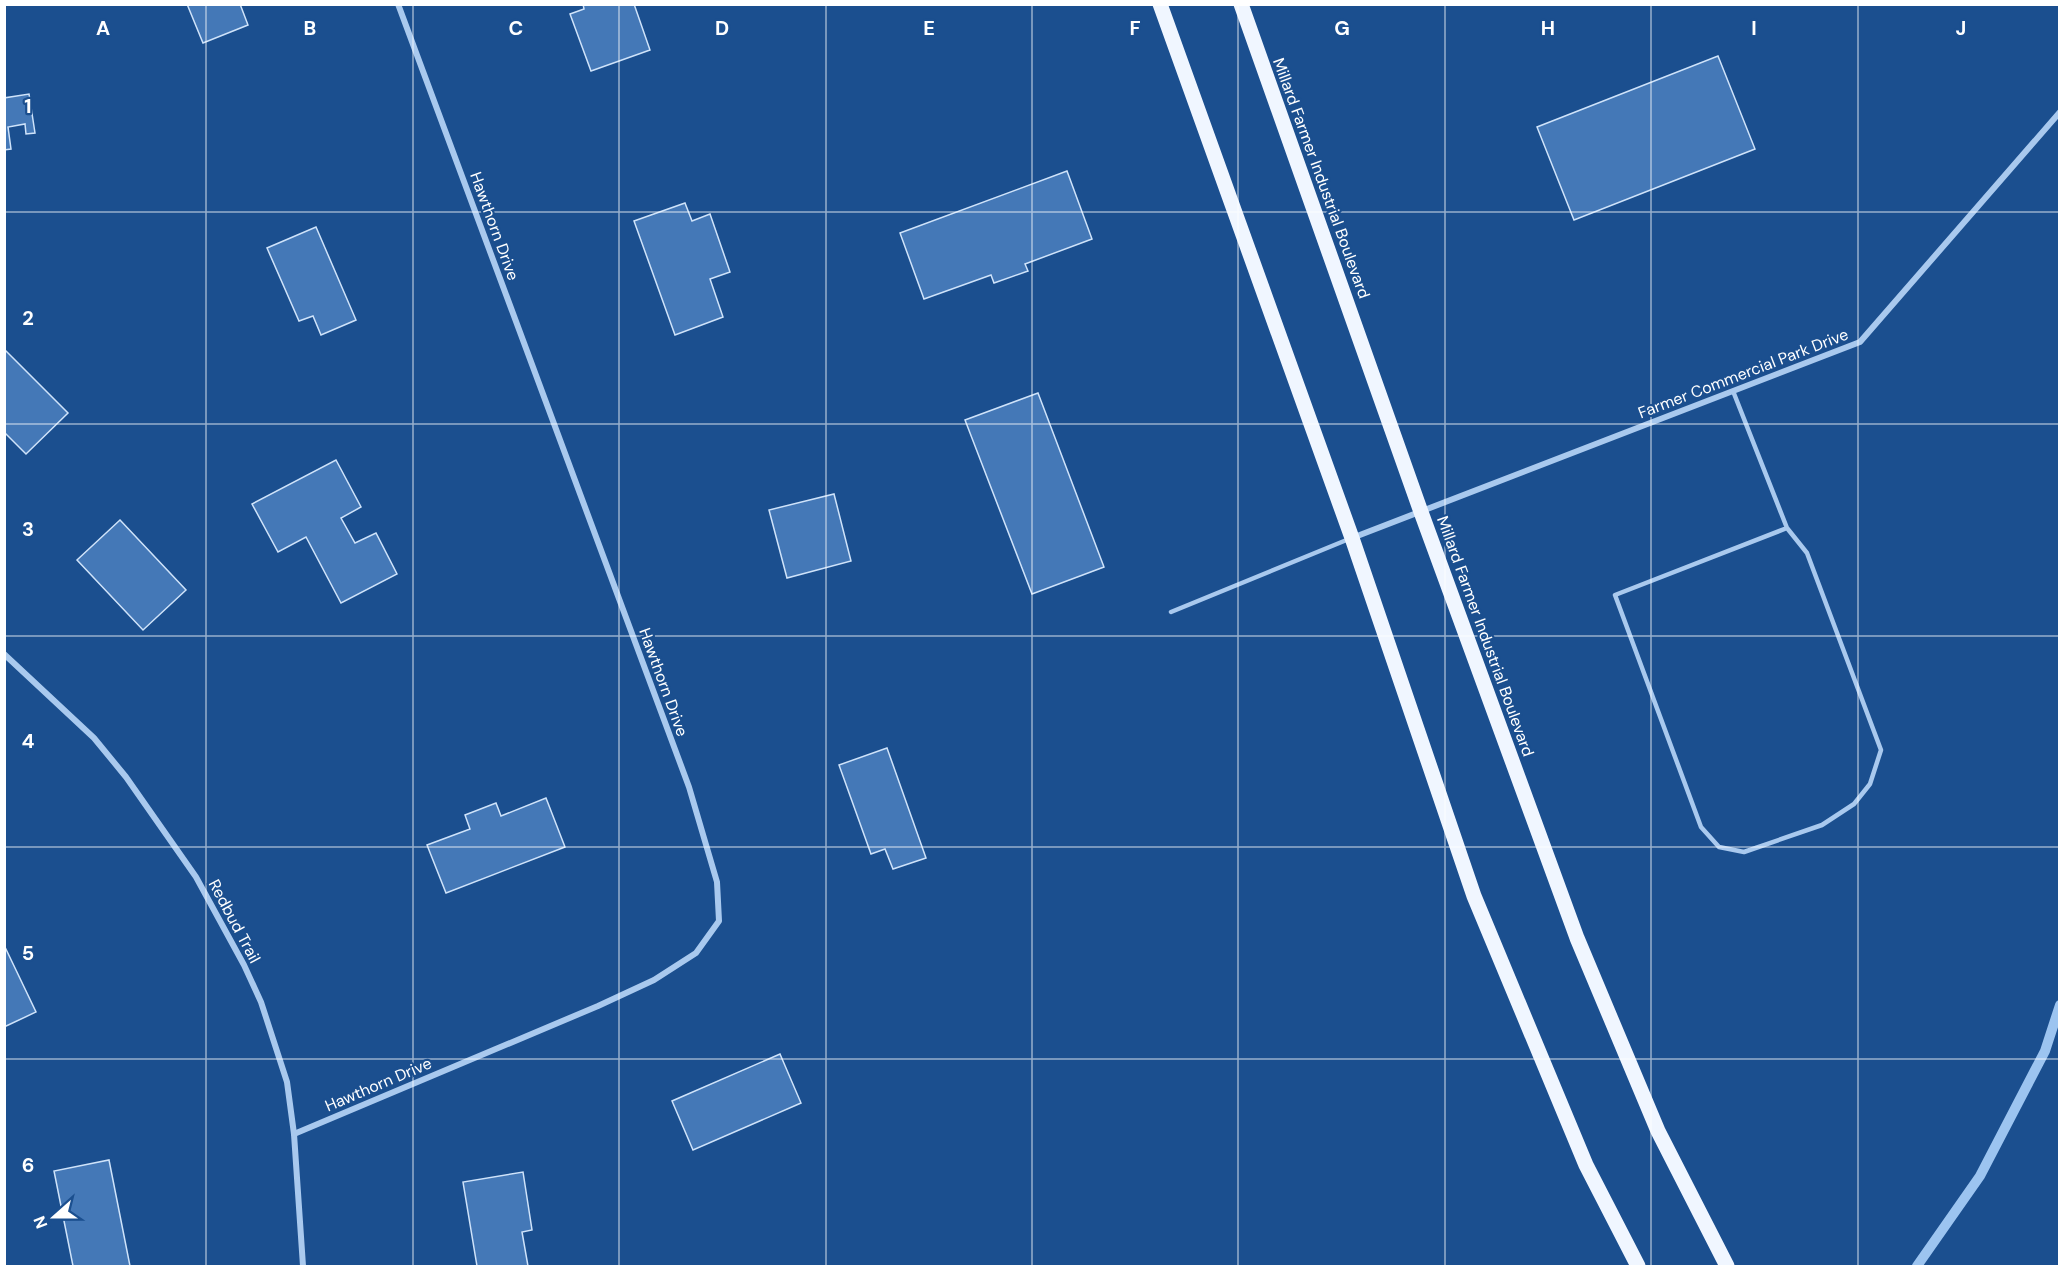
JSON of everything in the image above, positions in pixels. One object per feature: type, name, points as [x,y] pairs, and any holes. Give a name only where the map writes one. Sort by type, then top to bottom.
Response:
[{"type":"main road","points":[[1160,4],[1352,538],[1474,896],[1586,1165],[1638,1266]]},
{"type":"main road","name":"Millard Farmer Industrial Boulevard","points":[[1241,4],[1421,512],[1577,938],[1658,1131],[1727,1266]]},
{"type":"street","name":"Hawthorn Drive","points":[[294,1134],[654,981],[696,953],[719,921],[717,882],[688,788],[398,4]]},
{"type":"street","name":"Farmer Commercial Park Drive","points":[[1352,538],[1860,342],[2060,112]]},
{"type":"street","name":"Redbud Trail","points":[[4,654],[94,738],[126,777],[196,877],[244,965],[261,1002],[287,1082],[294,1134],[303,1266]]},
{"type":"lane","points":[[1733,391],[1787,528],[1807,553],[1881,750],[1870,784],[1854,804],[1822,825],[1744,852],[1719,847],[1701,827],[1615,595],[1787,528]]},
{"type":"lane","points":[[1171,612],[1352,538]]},
{"type":"building","points":[[187,4],[240,4],[248,25],[203,43]]},
{"type":"building","points":[[583,4],[634,4],[650,50],[591,71],[570,14],[584,9]]},
{"type":"building","points":[[1718,56],[1755,149],[1574,220],[1537,127]]},
{"type":"building","points":[[29,94],[35,133],[26,134],[25,124],[8,127],[11,149],[4,150],[4,98]]},
{"type":"building","points":[[1067,171],[1092,239],[1025,264],[1028,271],[994,283],[991,275],[924,299],[900,233]]},
{"type":"building","points":[[685,203],[692,221],[710,214],[730,272],[710,279],[723,317],[675,335],[634,221]]},
{"type":"building","points":[[316,227],[356,320],[321,335],[313,316],[299,321],[267,248]]},
{"type":"building","points":[[4,349],[68,413],[26,454],[4,432]]},
{"type":"building","points":[[1038,393],[1104,567],[1032,594],[965,420]]},
{"type":"building","points":[[336,460],[361,507],[341,518],[355,543],[376,533],[397,574],[341,603],[306,537],[278,552],[252,504]]},
{"type":"building","points":[[834,494],[851,561],[787,578],[769,510]]},
{"type":"building","points":[[120,520],[186,590],[143,630],[77,560]]},
{"type":"building","points":[[887,748],[926,858],[893,869],[885,849],[871,854],[839,765]]},
{"type":"building","points":[[546,798],[565,847],[446,893],[427,845],[470,829],[465,815],[496,803],[501,816]]},
{"type":"building","points":[[4,945],[36,1012],[4,1027]]},
{"type":"building","points":[[780,1054],[801,1103],[693,1150],[672,1101]]},
{"type":"building","points":[[109,1160],[130,1266],[73,1266],[54,1171]]},
{"type":"building","points":[[523,1172],[532,1230],[522,1232],[528,1266],[477,1266],[463,1182]]},
{"type":"waterway","points":[[1917,1266],[1980,1176],[2045,1051],[2060,1005]]}]
